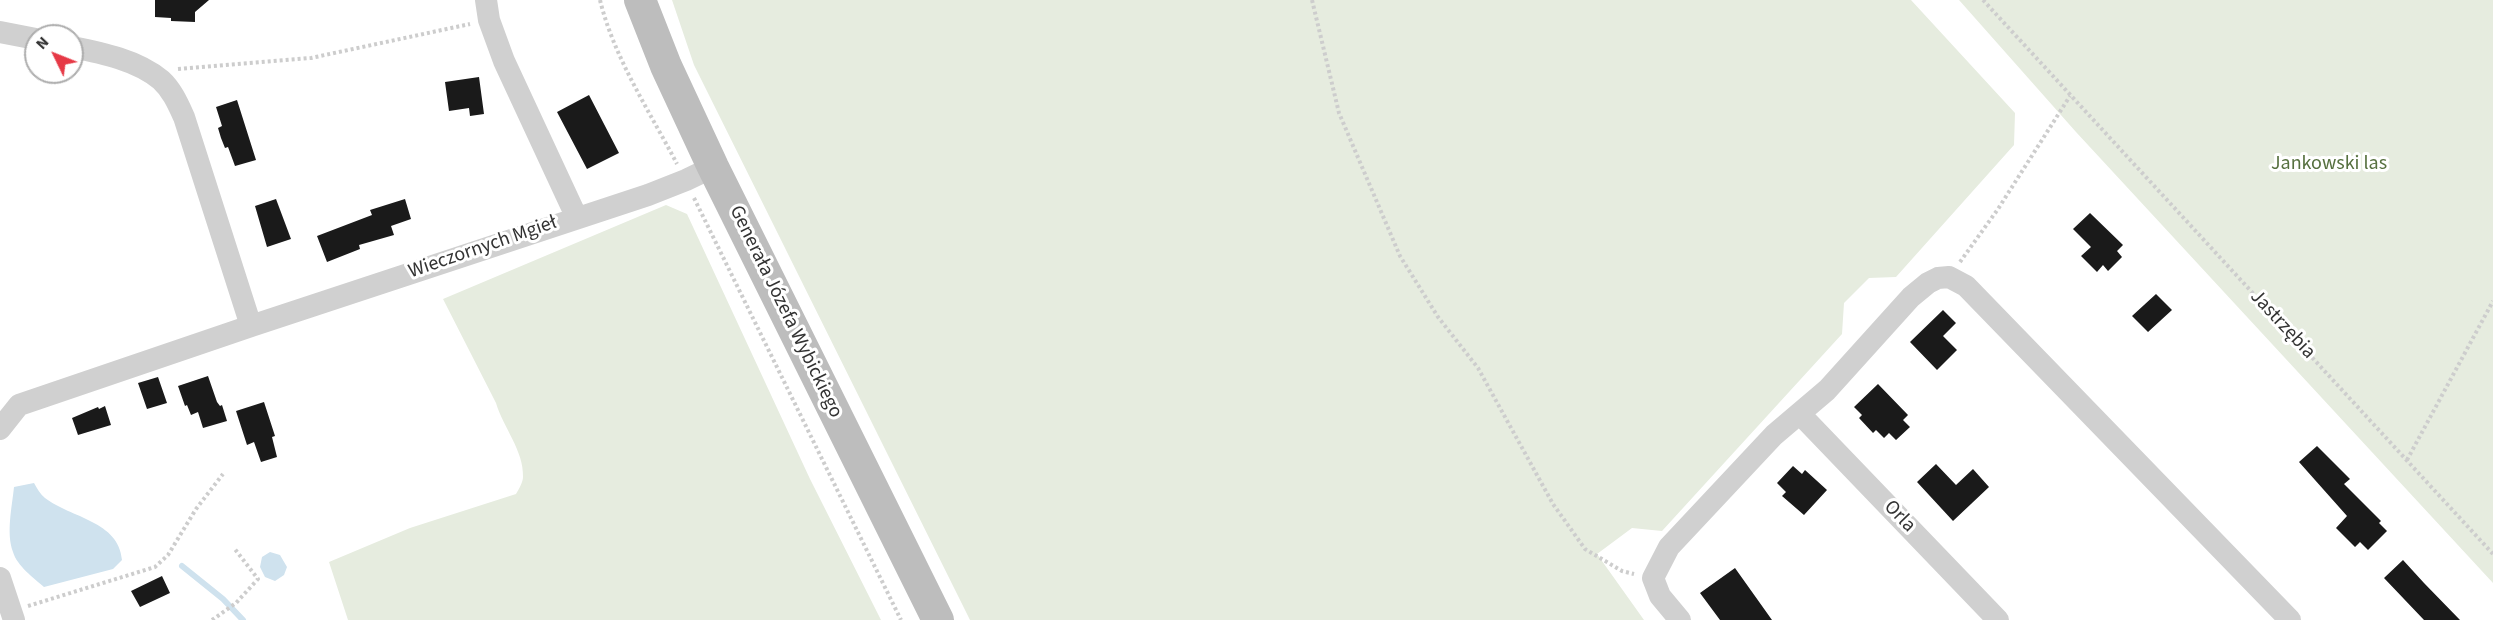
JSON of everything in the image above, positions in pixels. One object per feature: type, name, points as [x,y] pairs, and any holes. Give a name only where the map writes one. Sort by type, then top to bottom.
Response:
[{"type":"main road","name":"Generała Józefa Wybickiego","points":[[640,0],[666,66],[699,174],[938,620]]},
{"type":"street","points":[[487,10],[504,61],[576,216]]},
{"type":"street","points":[[0,32],[24,37]]},
{"type":"street","points":[[84,50],[109,55],[138,67],[161,80],[173,94],[183,117],[251,326]]},
{"type":"street","name":"Wieczornych Mgieł","points":[[0,429],[19,405],[699,174]]},
{"type":"street","points":[[1680,620],[1660,596],[1653,578],[1669,547],[1774,435],[1827,390],[1911,297],[1928,283],[1938,278],[1949,277],[1966,286],[2290,620]]},
{"type":"street","name":"Orla","points":[[1800,414],[1998,620]]},
{"type":"street","points":[[0,578],[12,615]]},
{"type":"path","points":[[600,0],[605,19],[628,71],[699,174],[901,620]]},
{"type":"path","points":[[1312,0],[1339,113],[1400,256],[1438,316],[1478,368],[1553,504],[1585,549],[1622,571],[1653,578]]},
{"type":"path","name":"Jastrzębia","points":[[1983,0],[2493,554]]},
{"type":"path","points":[[161,80],[171,70],[311,58],[487,10]]},
{"type":"path","points":[[1949,277],[1998,209],[2070,96]]},
{"type":"path","points":[[2406,460],[2493,301]]},
{"type":"path","points":[[12,615],[154,567],[168,555],[196,509],[223,474]]},
{"type":"path","points":[[212,620],[236,603],[258,579],[234,548]]},
{"type":"green space","points":[[672,0],[1911,0],[2015,113],[2014,145],[1896,277],[1869,278],[1844,303],[1842,334],[1662,531],[1632,528],[1597,554],[1644,620],[970,620],[694,65]]},
{"type":"green space","name":"Jankowski las","points":[[1959,0],[2493,0],[2493,583],[2076,132]]},
{"type":"green space","points":[[666,205],[687,214],[810,479],[881,620],[348,620],[329,562],[410,528],[516,494],[522,481],[522,467],[517,448],[443,299]]},
{"type":"water","points":[[34,483],[45,498],[103,529],[119,547],[122,560],[113,569],[44,587],[31,576],[15,557],[11,545],[10,528],[14,487]]},
{"type":"water","points":[[270,552],[280,555],[287,567],[284,575],[275,581],[265,577],[260,567],[262,557]]},
{"type":"building","points":[[155,0],[209,0],[195,12],[195,22],[171,21],[171,18],[155,17]]},
{"type":"building","points":[[479,77],[484,114],[470,116],[469,108],[449,111],[445,82]]},
{"type":"building","points":[[589,95],[619,153],[587,169],[557,112]]},
{"type":"building","points":[[237,100],[256,160],[235,166],[228,147],[225,148],[221,138],[218,128],[222,126],[216,107]]},
{"type":"building","points":[[276,199],[291,239],[267,247],[255,206]]},
{"type":"building","points":[[405,199],[411,219],[391,226],[394,235],[359,245],[360,249],[327,262],[317,236],[372,215],[370,210]]},
{"type":"building","points":[[2090,213],[2123,245],[2117,251],[2122,257],[2108,271],[2103,265],[2097,272],[2081,256],[2091,247],[2073,229]]},
{"type":"building","points":[[2156,294],[2172,310],[2148,332],[2132,316]]},
{"type":"building","points":[[1943,310],[1956,323],[1943,336],[1957,350],[1937,370],[1910,342]]},
{"type":"building","points":[[208,376],[217,402],[220,406],[222,405],[227,421],[203,428],[198,412],[191,415],[187,405],[185,406],[178,386]]},
{"type":"building","points":[[158,377],[167,403],[147,409],[138,383]]},
{"type":"building","points":[[1878,384],[1908,415],[1903,420],[1910,427],[1896,440],[1889,433],[1884,438],[1876,430],[1873,433],[1859,418],[1862,415],[1854,407]]},
{"type":"building","points":[[264,402],[275,436],[272,437],[277,457],[261,462],[254,442],[247,445],[236,411]]},
{"type":"building","points":[[105,406],[111,425],[78,435],[72,418]]},
{"type":"building","points":[[2317,446],[2350,479],[2344,484],[2381,521],[2379,523],[2387,531],[2368,550],[2360,542],[2355,547],[2336,528],[2347,516],[2299,462]]},
{"type":"building","points":[[1936,464],[1956,485],[1973,469],[1989,487],[1953,521],[1917,482]]},
{"type":"building","points":[[1793,466],[1802,474],[1805,470],[1827,490],[1804,515],[1782,496],[1786,492],[1777,483]]},
{"type":"building","points":[[2403,560],[2460,620],[2424,620],[2384,578]]},
{"type":"building","points":[[1735,568],[1772,620],[1720,620],[1700,593]]},
{"type":"building","points":[[162,576],[170,593],[140,607],[131,591]]},
{"type":"waterway","points":[[182,566],[223,599],[243,620]]}]
